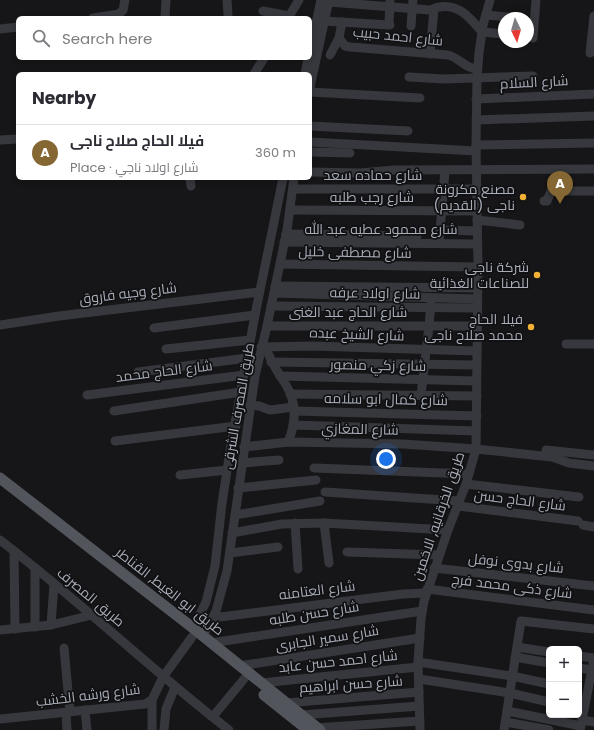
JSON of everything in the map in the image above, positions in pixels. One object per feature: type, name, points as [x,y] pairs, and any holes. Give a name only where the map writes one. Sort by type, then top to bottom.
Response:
[{"type":"main road","name":"طريق ابو الغيط, القناطر","points":[[0,478],[200,636],[244,679],[312,729]]},
{"type":"main road","name":"طريق ابو الغيط, القناطر","points":[[0,486],[261,683],[301,715],[312,729]]},
{"type":"street","points":[[108,16],[121,13],[125,0]]},
{"type":"street","points":[[165,16],[166,0]]},
{"type":"street","points":[[228,0],[228,15]]},
{"type":"street","points":[[289,16],[299,0]]},
{"type":"street","name":"طريق الخرقانيه, الاخمين","points":[[420,726],[418,665],[422,611],[434,568],[466,484],[476,446],[478,267],[476,99],[477,74],[482,32],[490,0]]},
{"type":"street","points":[[533,12],[536,0]]},
{"type":"street","points":[[326,1],[437,6],[455,4],[482,32],[498,33]]},
{"type":"street","points":[[312,78],[324,21],[326,1]]},
{"type":"street","points":[[312,45],[326,1]]},
{"type":"street","points":[[324,21],[390,24],[390,4]]},
{"type":"street","points":[[411,26],[413,4]]},
{"type":"street","points":[[430,54],[437,6]]},
{"type":"street","points":[[263,12],[283,16]]},
{"type":"street","points":[[486,15],[498,16]]},
{"type":"street","points":[[590,52],[594,16]]},
{"type":"street","points":[[330,55],[339,38],[342,22]]},
{"type":"street","points":[[0,29],[16,27]]},
{"type":"street","name":"شارع احمد حبيب","points":[[339,38],[345,46],[350,47],[452,56],[477,74]]},
{"type":"street","points":[[255,72],[263,60]]},
{"type":"street","points":[[305,72],[308,60]]},
{"type":"street","points":[[409,77],[444,79],[477,74],[534,76]]},
{"type":"street","points":[[312,92],[420,98]]},
{"type":"street","name":"شارع السلام","points":[[476,99],[594,94]]},
{"type":"street","points":[[476,120],[594,116]]},
{"type":"street","points":[[312,126],[408,131]]},
{"type":"street","points":[[0,140],[16,139]]},
{"type":"street","points":[[312,142],[476,148],[594,143]]},
{"type":"street","points":[[312,152],[350,153]]},
{"type":"street","points":[[312,172],[360,173],[394,170],[477,171],[594,169]]},
{"type":"street","points":[[440,243],[441,211],[445,171]]},
{"type":"street","name":"طريق المصرف الشرقى","points":[[200,636],[206,602],[215,566],[227,470],[250,340],[283,180]]},
{"type":"street","name":"طريق المصرف الشرقى","points":[[200,636],[216,611],[227,571],[250,405],[264,347],[291,210],[294,180]]},
{"type":"street","name":"شارع حماده سعد","points":[[293,189],[477,189]]},
{"type":"street","points":[[544,201],[547,201],[551,192],[594,192]]},
{"type":"street","name":"شارع رجب طلبه","points":[[291,210],[441,211],[477,216],[520,225]]},
{"type":"street","points":[[273,227],[286,235],[418,236]]},
{"type":"street","points":[[440,230],[477,231]]},
{"type":"street","name":"شارع محمود عطيه عبد الله","points":[[286,235],[477,244]]},
{"type":"street","name":"شارع مصطفى خليل","points":[[280,264],[478,267]]},
{"type":"street","points":[[275,290],[431,293],[478,288]]},
{"type":"street","name":"شارع وجيه فاروق","points":[[0,325],[59,316],[259,292]]},
{"type":"street","points":[[431,293],[477,303]]},
{"type":"street","points":[[421,395],[430,326],[431,293]]},
{"type":"street","name":"شارع اولاد عرفه","points":[[271,306],[430,308],[477,303]]},
{"type":"street","points":[[154,328],[255,315]]},
{"type":"street","name":"شارع الحاج عبد الغنى","points":[[267,326],[477,326]]},
{"type":"street","points":[[166,349],[250,340]]},
{"type":"street","points":[[566,344],[594,344]]},
{"type":"street","name":"شارع الشيخ عبده","points":[[264,347],[312,346],[476,351]]},
{"type":"street","points":[[264,347],[290,394],[294,409],[293,425],[288,442]]},
{"type":"street","points":[[138,372],[247,358]]},
{"type":"street","points":[[271,362],[476,365]]},
{"type":"street","name":"شارع الحاج محمد","points":[[86,395],[244,375]]},
{"type":"street","name":"شارع زكي منصور","points":[[280,376],[476,381]]},
{"type":"street","points":[[114,411],[241,392]]},
{"type":"street","points":[[290,394],[477,396]]},
{"type":"street","name":"شارع كمال ابو سلامه","points":[[250,405],[259,406],[270,410],[294,409],[378,414],[476,416]]},
{"type":"street","points":[[293,425],[476,430]]},
{"type":"street","points":[[115,441],[236,426]]},
{"type":"street","name":"شارع المغازي","points":[[244,447],[288,442],[476,446]]},
{"type":"street","points":[[476,446],[594,455]]},
{"type":"street","points":[[476,446],[552,457],[569,463],[594,466]]},
{"type":"street","points":[[242,463],[278,460]]},
{"type":"street","points":[[314,468],[469,474]]},
{"type":"street","points":[[180,476],[227,470]]},
{"type":"street","points":[[238,488],[316,480]]},
{"type":"street","points":[[466,484],[579,497]]},
{"type":"street","name":"شارع الحاج حسن","points":[[325,492],[458,504],[581,523],[594,527]]},
{"type":"street","points":[[235,515],[320,501]]},
{"type":"street","points":[[232,533],[295,523],[324,523],[448,530]]},
{"type":"street","points":[[295,523],[298,569]]},
{"type":"street","points":[[324,523],[329,563]]},
{"type":"street","name":"طريق المصرف","points":[[0,540],[92,615],[175,687],[229,730]]},
{"type":"street","points":[[230,553],[278,547]]},
{"type":"street","points":[[14,551],[15,629]]},
{"type":"street","points":[[347,552],[439,555]]},
{"type":"street","name":"شارع بدوى نوفل","points":[[434,568],[594,586]]},
{"type":"street","points":[[35,627],[36,569]]},
{"type":"street","points":[[52,625],[54,584]]},
{"type":"street","name":"شارع العتامنه","points":[[212,618],[427,591]]},
{"type":"street","name":"شارع ذكى محمد فرج","points":[[427,591],[594,610]]},
{"type":"street","name":"شارع حسن طلبه","points":[[200,636],[422,611]]},
{"type":"street","points":[[0,630],[52,625],[92,615]]},
{"type":"street","points":[[549,730],[505,726],[521,621],[594,629]]},
{"type":"street","name":"شارع ورشه الخشب","points":[[0,719],[145,704],[152,700],[163,677],[200,636]]},
{"type":"street","name":"شارع سمير الجابرى","points":[[239,666],[420,638]]},
{"type":"street","points":[[517,647],[546,652]]},
{"type":"street","points":[[64,648],[68,712],[67,730]]},
{"type":"street","points":[[581,725],[586,708],[587,688],[594,658],[582,656]]},
{"type":"street","points":[[515,657],[546,662]]},
{"type":"street","name":"شارع احمد حسن عابد","points":[[261,683],[418,665],[512,676],[546,683]]},
{"type":"street","points":[[582,668],[592,670]]},
{"type":"street","points":[[215,714],[244,679]]},
{"type":"street","points":[[418,679],[510,693],[546,701]]},
{"type":"street","points":[[164,730],[166,709],[175,687]]},
{"type":"street","name":"شارع حسن ابراهيم","points":[[286,703],[419,692]]},
{"type":"street","points":[[152,700],[152,730]]},
{"type":"street","points":[[301,715],[419,706]]},
{"type":"street","points":[[85,710],[87,730]]},
{"type":"street","points":[[507,711],[581,725],[594,722]]},
{"type":"street","points":[[312,729],[420,726]]},
{"type":"place","name":"مصنع مكرونة ناجى (القديم)","points":[[523,197]]},
{"type":"place","name":"فيلا الحاج صلاح ناجى","points":[[560,204]]},
{"type":"place","name":"شركة ناجى للصناعات الغذائية","points":[[537,275]]},
{"type":"place","name":"فيلا الحاج محمد صلاح ناجى","points":[[531,327]]}]
